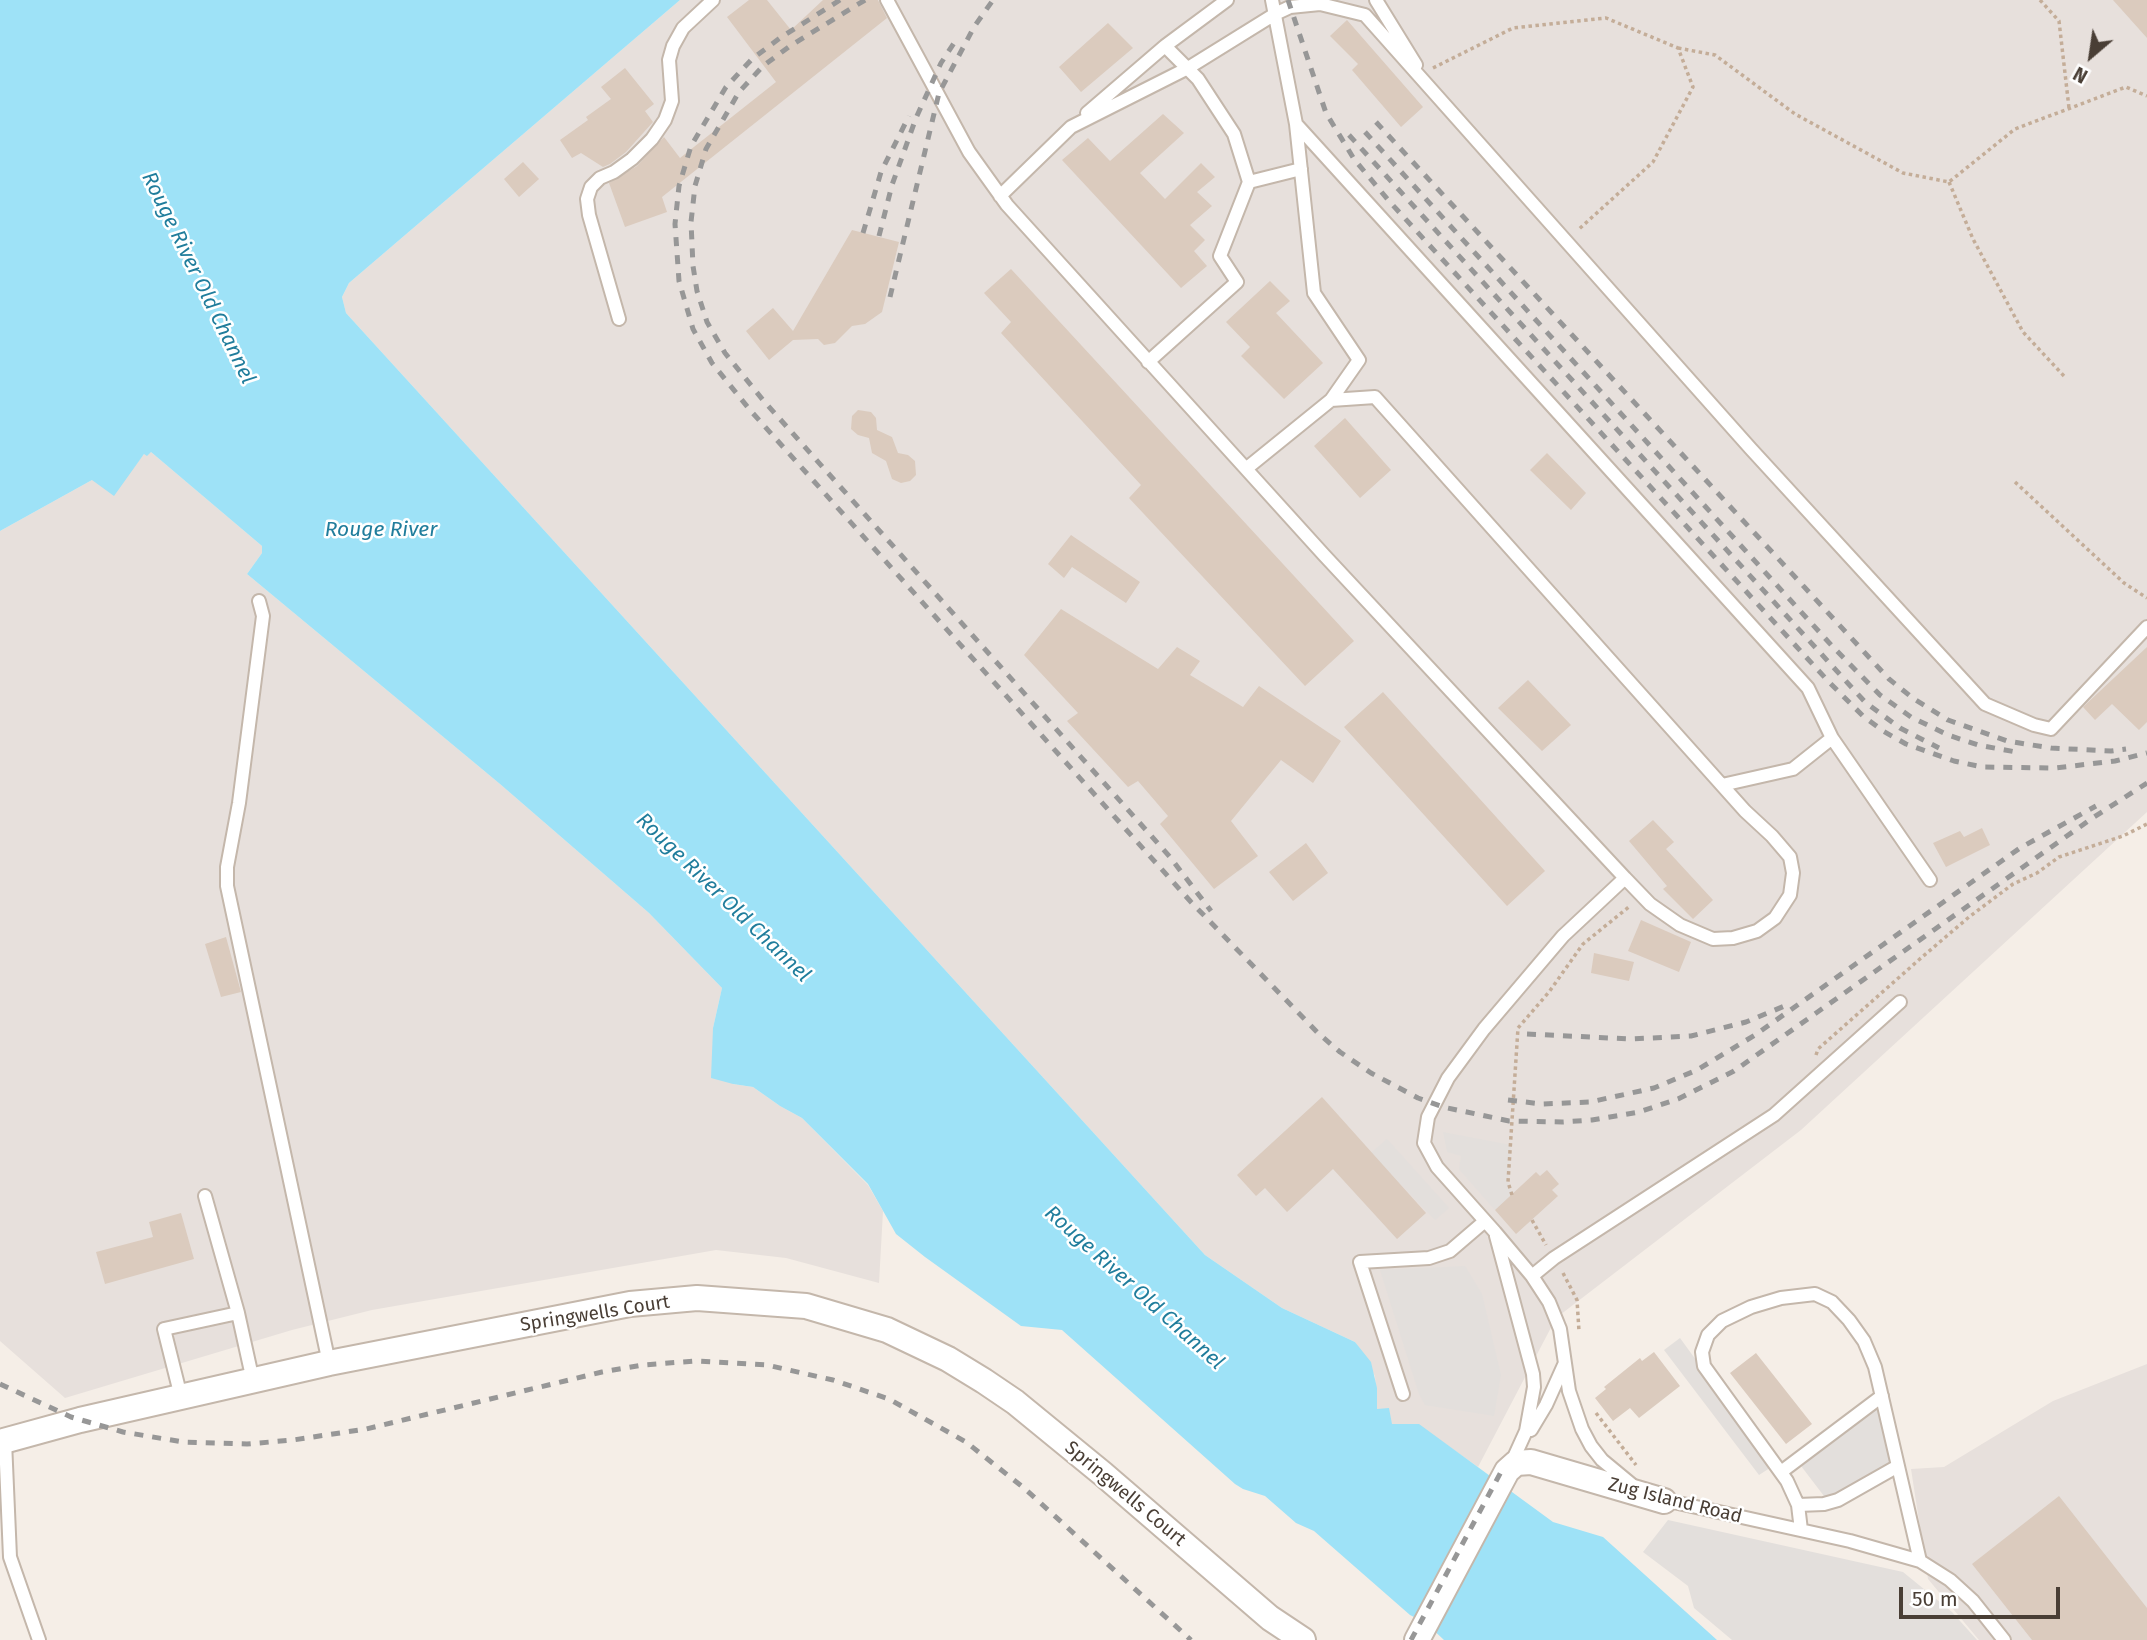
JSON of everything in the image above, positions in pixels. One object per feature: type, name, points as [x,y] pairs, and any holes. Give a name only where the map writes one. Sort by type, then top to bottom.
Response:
[{"type":"street","name":"Springwells Court","points":[[3,1441],[80,1420],[329,1363],[630,1304],[696,1298],[806,1306],[887,1330],[948,1359],[1015,1402],[1270,1618],[1303,1640]]},
{"type":"street","name":"Zug Island Road","points":[[1511,1464],[1525,1461],[1664,1500]]},
{"type":"street","points":[[1417,1640],[1511,1464]]},
{"type":"lane","points":[[619,319],[589,215],[587,199],[591,187],[600,178],[632,159],[666,120],[672,100],[669,60],[673,46],[682,28],[713,0]]},
{"type":"lane","points":[[887,0],[969,152],[1000,196],[1148,362],[1640,894],[1662,914],[1713,939],[1733,938],[1757,931],[1775,918],[1790,895],[1793,873],[1790,857],[1722,785],[1375,397],[1331,400]]},
{"type":"lane","points":[[1000,196],[1071,127],[1165,46],[1227,0]]},
{"type":"lane","points":[[1247,468],[1331,400],[1359,359],[1314,293],[1296,124],[1272,0]]},
{"type":"lane","points":[[1376,0],[1430,89]]},
{"type":"lane","points":[[1071,127],[1188,68],[1294,4],[1320,4],[1365,15],[1760,460],[1984,704],[2034,726],[2051,729],[2147,627]]},
{"type":"lane","points":[[1148,362],[1237,282],[1220,256],[1250,182],[1234,134],[1198,79],[1165,46]]},
{"type":"lane","points":[[1296,124],[1808,688],[1832,738],[1930,880]]},
{"type":"lane","points":[[1250,182],[1301,169]]},
{"type":"lane","points":[[259,601],[263,616],[239,803],[227,867],[227,886],[329,1363]]},
{"type":"lane","points":[[1722,785],[1793,769],[1832,738]]},
{"type":"lane","points":[[1625,878],[1563,936],[1523,980],[1448,1078],[1428,1117],[1424,1143],[1437,1167],[1532,1276],[1549,1302],[1563,1342],[1572,1402],[1591,1446],[1613,1471],[1627,1482],[1664,1500]]},
{"type":"lane","points":[[1532,1276],[1554,1258],[1774,1115],[1900,1002]]},
{"type":"lane","points":[[205,1196],[238,1313],[253,1381]]},
{"type":"lane","points":[[1403,1394],[1360,1262],[1429,1258],[1450,1251],[1485,1221]]},
{"type":"lane","points":[[1495,1232],[1533,1374],[1534,1387],[1526,1432],[1511,1464]]},
{"type":"lane","points":[[1801,1530],[1798,1505],[1781,1472],[1704,1366],[1702,1352],[1708,1335],[1722,1321],[1751,1307],[1799,1295],[1815,1294],[1832,1302],[1849,1320],[1864,1341],[1875,1367],[1920,1561]]},
{"type":"lane","points":[[181,1397],[164,1329],[238,1313]]},
{"type":"lane","points":[[1511,1464],[1546,1405],[1565,1362]]},
{"type":"lane","points":[[1781,1472],[1882,1396]]},
{"type":"lane","points":[[3,1441],[10,1557],[39,1640]]},
{"type":"lane","points":[[1798,1505],[1824,1504],[1838,1500],[1898,1466]]},
{"type":"lane","name":"Zug Island Road","points":[[1664,1500],[1885,1550],[1920,1561],[1958,1587],[1973,1601],[2004,1640]]},
{"type":"path","points":[[2040,0],[2059,21],[2069,108]]},
{"type":"path","points":[[1422,75],[1436,65],[1513,28],[1606,18],[1678,48],[1715,55],[1795,114],[1903,173],[1949,182],[2015,129],[2126,87],[2147,96]]},
{"type":"path","points":[[1566,241],[1653,162],[1693,87],[1678,48]]},
{"type":"path","points":[[1949,182],[1973,239],[2023,332],[2064,376]]},
{"type":"path","points":[[2015,482],[2124,583],[2147,598]]},
{"type":"path","points":[[1511,1195],[1508,1182],[1518,1028],[1549,992],[1583,944],[1625,911],[1640,894]]},
{"type":"path","points":[[1532,1220],[1574,1292],[1579,1309],[1579,1331]]},
{"type":"path","points":[[1590,1402],[1595,1413],[1638,1467]]},
{"type":"shaded area","points":[[680,0],[2147,0],[2147,812],[1801,1130],[1556,1318],[1478,1467],[1417,1424],[1392,1424],[1377,1409],[1375,1376],[1355,1342],[1282,1308],[1205,1255],[346,313],[342,297],[349,283]]},
{"type":"shaded area","points":[[151,452],[262,546],[262,553],[247,574],[500,784],[649,913],[722,988],[713,1028],[733,1084],[753,1087],[802,1118],[868,1185],[883,1211],[879,1283],[786,1258],[716,1250],[372,1310],[292,1330],[65,1398],[0,1341],[0,531],[92,480],[126,476],[145,453]]},
{"type":"shaded area","points":[[1443,1132],[1511,1145],[1508,1182],[1512,1195],[1495,1210],[1459,1169],[1461,1156],[1447,1152]]},
{"type":"shaded area","points":[[1387,1139],[1449,1208],[1435,1220],[1371,1153]]},
{"type":"shaded area","points":[[1465,1266],[1482,1294],[1501,1375],[1494,1416],[1425,1405],[1419,1394],[1380,1270]]},
{"type":"shaded area","points":[[1680,1338],[1773,1466],[1759,1475],[1664,1350]]},
{"type":"shaded area","points":[[2147,1364],[2147,1640],[1979,1640],[1928,1579],[1911,1469],[1944,1467],[2053,1401]]},
{"type":"shaded area","points":[[1877,1404],[1892,1465],[1827,1500],[1798,1462]]},
{"type":"shaded area","points":[[1668,1520],[1903,1572],[1952,1612],[1977,1640],[1732,1640],[1694,1608],[1688,1586],[1643,1552]]},
{"type":"water","name":"Rouge River","points":[[0,0],[680,0],[349,283],[342,297],[346,313],[1205,1255],[1282,1308],[1355,1342],[1371,1362],[1377,1388],[1377,1409],[1389,1408],[1392,1424],[1419,1424],[1553,1522],[1603,1537],[1717,1640],[1444,1640],[1426,1623],[1410,1615],[1314,1531],[1296,1523],[1265,1496],[1235,1484],[1062,1330],[1021,1326],[925,1257],[896,1234],[868,1184],[802,1118],[753,1087],[711,1078],[713,1028],[722,988],[649,913],[500,784],[247,574],[262,553],[262,546],[151,452],[147,456],[144,454],[114,496],[92,480],[0,531]]},
{"type":"building","points":[[749,0],[767,0],[791,30],[823,0],[878,0],[887,18],[662,197],[667,212],[625,227],[609,183],[637,166],[664,137],[680,158],[776,82],[727,17]]},
{"type":"building","points":[[2113,0],[2147,0],[2147,38]]},
{"type":"building","points":[[1347,20],[1423,107],[1401,127],[1352,70],[1358,64],[1330,36]]},
{"type":"building","points":[[1108,23],[1133,48],[1081,92],[1059,67]]},
{"type":"building","points":[[625,68],[654,104],[645,111],[653,122],[626,152],[610,164],[603,167],[581,153],[572,158],[560,140],[611,99],[601,87]]},
{"type":"building","points":[[1163,114],[1184,133],[1140,173],[1165,199],[1201,163],[1215,177],[1197,192],[1212,206],[1190,225],[1205,240],[1194,251],[1207,266],[1181,288],[1062,160],[1088,138],[1110,161]]},
{"type":"building","points":[[523,162],[539,179],[519,197],[504,179]]},
{"type":"building","points":[[852,230],[899,242],[882,312],[865,324],[852,326],[835,343],[824,345],[818,339],[793,340],[769,360],[746,331],[773,308],[793,331]]},
{"type":"building","points":[[1011,269],[1354,641],[1305,686],[1129,498],[1141,485],[1001,333],[1011,322],[984,293]]},
{"type":"building","points":[[1270,281],[1290,301],[1276,313],[1323,363],[1284,399],[1241,356],[1250,347],[1226,322]]},
{"type":"building","points":[[858,410],[871,412],[876,418],[877,430],[892,437],[898,453],[908,455],[915,461],[916,475],[910,481],[901,483],[892,479],[886,461],[872,453],[869,438],[858,435],[851,429],[852,416]]},
{"type":"building","points":[[1345,418],[1391,470],[1360,498],[1314,446]]},
{"type":"building","points":[[1547,453],[1586,493],[1571,510],[1530,470]]},
{"type":"building","points":[[1071,535],[1140,582],[1126,603],[1072,567],[1064,578],[1048,564]]},
{"type":"building","points":[[1061,609],[1158,669],[1177,647],[1200,661],[1190,675],[1243,707],[1259,686],[1341,741],[1313,783],[1281,760],[1231,821],[1258,856],[1214,889],[1160,824],[1168,816],[1138,781],[1128,787],[1067,721],[1078,713],[1024,655]]},
{"type":"building","points":[[2147,647],[2147,722],[2139,730],[2112,704],[2095,720],[2083,707]]},
{"type":"building","points":[[1528,680],[1571,725],[1542,751],[1498,708]]},
{"type":"building","points":[[1383,692],[1545,871],[1507,906],[1344,727]]},
{"type":"building","points":[[1653,820],[1674,842],[1666,849],[1713,900],[1693,919],[1663,889],[1667,886],[1629,841]]},
{"type":"building","points":[[1982,828],[1990,845],[1946,867],[1933,843],[1960,831],[1964,837]]},
{"type":"building","points":[[1306,843],[1328,873],[1293,901],[1269,872]]},
{"type":"building","points":[[1641,920],[1691,942],[1679,972],[1628,951]]},
{"type":"building","points":[[226,937],[241,992],[221,997],[205,944]]},
{"type":"building","points":[[1594,953],[1634,962],[1629,981],[1591,973]]},
{"type":"building","points":[[1322,1097],[1426,1213],[1397,1239],[1333,1169],[1287,1212],[1265,1188],[1256,1196],[1237,1175]]},
{"type":"building","points":[[1547,1170],[1559,1184],[1552,1190],[1558,1196],[1516,1234],[1495,1210],[1536,1172],[1540,1176]]},
{"type":"building","points":[[181,1213],[194,1259],[105,1284],[96,1252],[153,1237],[149,1222]]},
{"type":"building","points":[[1654,1352],[1680,1386],[1639,1418],[1630,1408],[1613,1421],[1595,1398],[1606,1389],[1604,1387],[1640,1358],[1642,1361]]},
{"type":"building","points":[[1756,1353],[1812,1424],[1786,1444],[1730,1373]]},
{"type":"building","points":[[2059,1496],[2147,1608],[2147,1640],[2032,1640],[1972,1564]]},
{"type":"railway","points":[[840,0],[752,59],[726,87],[691,146],[679,186],[675,224],[679,281],[693,329],[712,363],[750,410],[1191,902],[1318,1033],[1371,1073],[1418,1098],[1443,1107],[1509,1121],[1592,1120],[1639,1112],[1678,1099],[1734,1071],[2091,819],[2147,783]]},
{"type":"railway","points":[[865,0],[790,46],[763,66],[739,92],[706,149],[695,186],[691,222],[693,266],[697,291],[707,322],[725,353],[763,400],[1170,857],[1211,911]]},
{"type":"railway","points":[[890,297],[939,93],[974,27],[993,0]]},
{"type":"railway","points":[[1288,0],[1326,113],[1354,159],[1389,201],[1863,716],[1906,744],[1954,761],[1982,767],[2055,768],[2115,761],[2147,753]]},
{"type":"railway","points":[[879,236],[892,185],[916,118],[941,63],[958,37]]},
{"type":"railway","points":[[863,233],[881,172],[909,116]]},
{"type":"railway","points":[[1376,122],[1889,679],[1914,699],[1948,720],[2007,741],[2051,748],[2111,751],[2126,749]]},
{"type":"railway","points":[[1365,132],[1833,647],[1880,695],[1911,717],[1948,735],[1978,745],[2016,752]]},
{"type":"railway","points":[[1349,135],[1865,702],[1900,728],[1939,748]]},
{"type":"railway","points":[[1508,1100],[1542,1104],[1590,1102],[1654,1088],[1697,1070],[1755,1035],[2020,848],[2096,806]]},
{"type":"railway","points":[[1527,1034],[1631,1039],[1691,1036],[1746,1022],[1787,1005]]},
{"type":"railway","points":[[0,1384],[71,1417],[123,1432],[183,1442],[247,1444],[366,1429],[602,1372],[643,1365],[695,1361],[767,1365],[833,1380],[889,1399],[966,1442],[1024,1488],[1191,1640]]},
{"type":"railway","points":[[1411,1640],[1502,1470]]},
{"type":"water label","name":"Rouge River Old Channel","points":[[198,278]]},
{"type":"water label","name":"Rouge River Old Channel","points":[[723,898]]},
{"type":"water label","name":"Rouge River Old Channel","points":[[1134,1288]]}]
